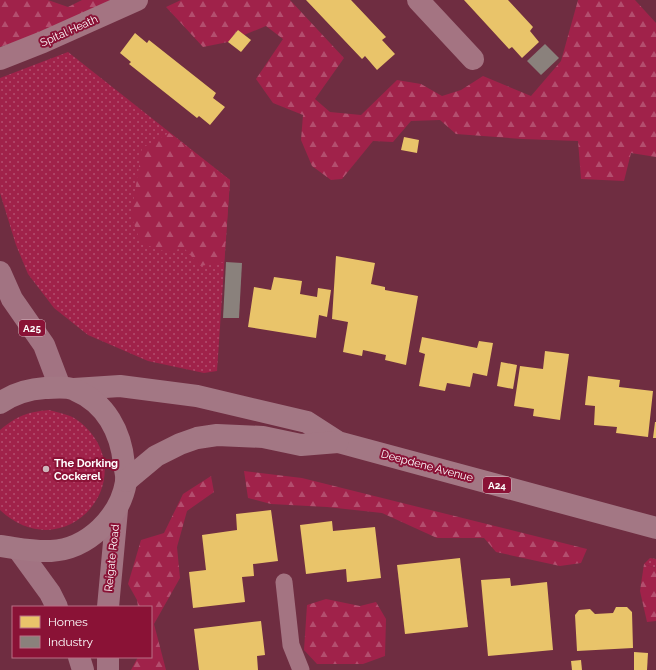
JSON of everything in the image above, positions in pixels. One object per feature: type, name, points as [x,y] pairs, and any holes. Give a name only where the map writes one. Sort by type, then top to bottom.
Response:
[{"type":"highway","name":"A24","points":[[67,388],[120,386],[197,396],[307,422],[338,442]]},
{"type":"highway","points":[[0,403],[10,396],[36,389],[67,388],[95,402],[110,418],[122,447],[126,481],[117,510],[97,533],[76,545],[52,551],[9,547]]},
{"type":"highway","name":"A24","points":[[126,481],[156,456],[180,444],[197,438],[217,435],[263,437],[301,445],[338,442]]},
{"type":"highway","name":"Deepdene Avenue","points":[[338,442],[656,528]]},
{"type":"main road","name":"A25","points":[[0,272],[12,299],[44,345],[67,388]]},
{"type":"main road","name":"Reigate Road","points":[[108,606],[117,510]]},
{"type":"main road","points":[[9,547],[50,593],[56,606]]},
{"type":"main road","points":[[79,658],[83,670]]},
{"type":"main road","points":[[108,658],[108,670]]},
{"type":"street","name":"Spital Heath","points":[[0,59],[43,42],[137,0]]},
{"type":"street","points":[[418,0],[472,59]]},
{"type":"lane","points":[[284,582],[291,645],[301,670]]},
{"type":"green space","points":[[0,0],[48,0],[68,7],[82,0],[118,0],[60,27],[0,47]]},
{"type":"green space","points":[[181,0],[290,0],[344,58],[315,99],[330,112],[361,115],[397,80],[421,84],[442,96],[461,90],[483,76],[531,96],[561,61],[578,0],[635,0],[656,23],[656,157],[631,153],[624,181],[581,179],[578,141],[522,139],[456,134],[440,120],[411,121],[393,142],[373,141],[342,179],[331,180],[312,166],[301,140],[303,115],[273,103],[256,79],[283,39],[266,26],[244,35],[238,30],[228,42],[203,47],[166,7]]},
{"type":"green space","points":[[68,52],[230,180],[217,371],[204,373],[148,361],[88,335],[54,308],[28,274],[16,245],[0,193],[0,78]]},
{"type":"green space","points":[[169,133],[230,180],[224,262],[200,266],[184,248],[166,252],[141,243],[131,216],[142,148]]},
{"type":"green space","points":[[49,410],[74,418],[91,433],[103,455],[104,477],[98,497],[85,514],[67,525],[46,530],[23,525],[0,510],[0,430],[12,421],[23,416],[34,412]]},
{"type":"green space","points":[[244,471],[302,478],[587,549],[581,563],[560,566],[496,552],[484,538],[437,538],[382,513],[327,507],[271,504],[248,498]]},
{"type":"green space","points":[[211,476],[214,492],[187,511],[177,547],[180,578],[154,624],[166,670],[131,670],[137,658],[152,658],[152,606],[138,606],[137,600],[128,584],[141,540],[164,533],[183,494]]},
{"type":"green space","points":[[650,558],[656,559],[656,568],[644,564]]},
{"type":"green space","points":[[644,564],[656,568],[656,621],[647,622],[640,591]]},
{"type":"green space","points":[[326,599],[360,606],[376,602],[386,619],[385,656],[363,664],[317,664],[304,650],[307,605]]},
{"type":"building: Homes","points":[[306,0],[351,0],[386,37],[382,40],[395,54],[377,70],[365,56],[362,59]]},
{"type":"building: Homes","points":[[464,0],[508,0],[533,27],[530,31],[539,42],[522,58],[512,47],[509,49]]},
{"type":"building: Homes","points":[[238,30],[251,40],[241,52],[228,42]]},
{"type":"building: Homes","points":[[135,33],[147,43],[149,40],[216,93],[213,98],[225,107],[210,125],[199,116],[197,118],[129,64],[131,62],[120,53]]},
{"type":"building: Homes","points":[[404,137],[419,140],[417,153],[401,150]]},
{"type":"building: Homes","points":[[336,256],[375,263],[371,284],[385,287],[385,290],[418,296],[406,365],[385,360],[386,355],[363,350],[362,356],[343,352],[348,322],[332,319]]},
{"type":"building: Homes","points":[[274,277],[302,281],[300,294],[317,297],[318,288],[331,290],[327,317],[319,315],[316,338],[248,327],[254,287],[271,290]]},
{"type":"building: Homes","points":[[422,337],[477,348],[479,341],[493,343],[487,376],[473,373],[470,387],[447,383],[445,391],[419,386],[425,354],[419,352]]},
{"type":"building: Homes","points":[[545,351],[569,354],[560,420],[533,416],[534,409],[514,406],[520,366],[543,369]]},
{"type":"building: Homes","points":[[501,362],[517,365],[513,389],[497,386]]},
{"type":"building: Homes","points":[[588,376],[620,380],[619,387],[653,391],[648,437],[616,433],[617,427],[594,425],[595,406],[585,405]]},
{"type":"building: Homes","points":[[655,422],[656,438],[653,438]]},
{"type":"building: Homes","points":[[271,510],[278,561],[253,564],[254,576],[242,577],[245,602],[193,608],[189,572],[206,570],[202,535],[237,530],[236,514]]},
{"type":"building: Homes","points":[[332,521],[333,531],[375,527],[381,578],[347,582],[346,569],[306,574],[300,525]]},
{"type":"building: Homes","points":[[460,558],[468,627],[405,634],[397,565]]},
{"type":"building: Homes","points":[[510,578],[511,586],[547,582],[553,650],[488,656],[481,580]]},
{"type":"building: Homes","points":[[616,607],[627,607],[632,612],[633,648],[577,651],[575,615],[579,610],[590,609],[595,614],[613,613]]},
{"type":"building: Homes","points":[[261,621],[265,655],[257,656],[258,670],[199,670],[194,629]]},
{"type":"building: Homes","points":[[634,652],[648,653],[647,670],[634,670]]},
{"type":"building: Homes","points":[[581,660],[582,670],[572,670],[571,661]]},
{"type":"building: Industry","points":[[545,44],[559,58],[541,75],[527,61]]},
{"type":"building: Industry","points":[[226,262],[242,263],[239,318],[223,318]]},
{"type":"place","name":"The Dorking Cockerel","points":[[46,469]]}]
